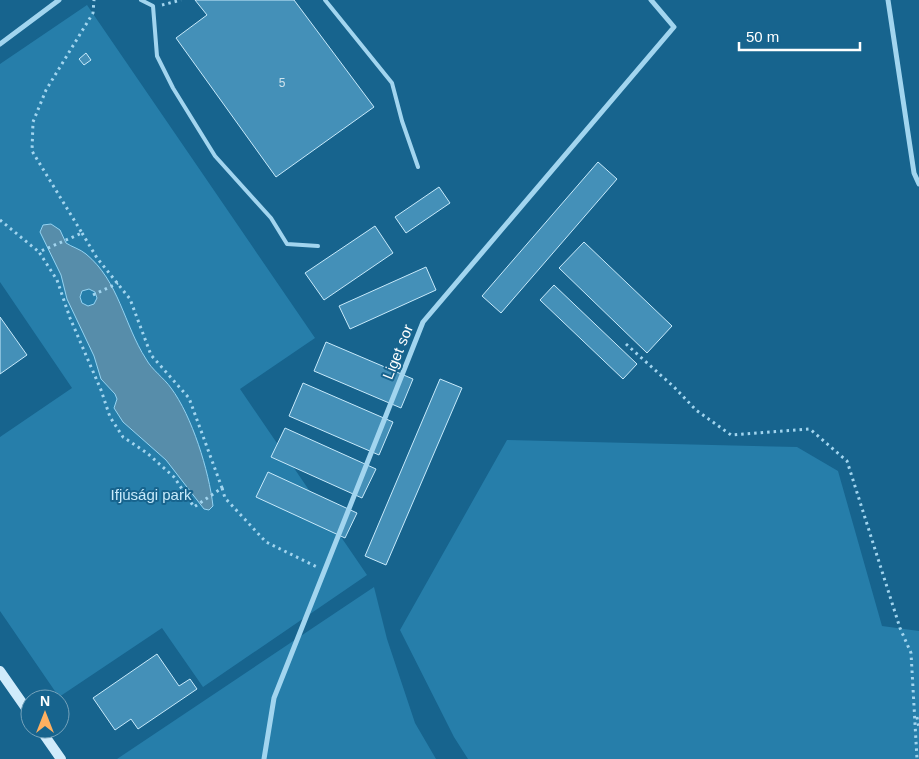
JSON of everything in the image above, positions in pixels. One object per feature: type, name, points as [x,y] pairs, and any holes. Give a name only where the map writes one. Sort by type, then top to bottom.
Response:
[{"type":"street","points":[[0,44],[59,0]]},
{"type":"street","name":"Liget sor","points":[[264,759],[274,698],[424,322],[674,27],[651,0]]},
{"type":"street","points":[[888,0],[914,173],[919,184]]},
{"type":"street","points":[[0,671],[20,700]]},
{"type":"street","points":[[47,739],[61,759]]},
{"type":"lane","points":[[141,0],[153,6],[157,56],[173,88],[215,156],[271,218],[286,244],[318,246]]},
{"type":"lane","points":[[325,0],[392,83],[402,122],[418,167]]},
{"type":"path","points":[[94,0],[93,13],[46,90],[33,122],[32,151],[96,258],[130,299],[150,355],[189,398],[225,498],[266,542],[325,572]]},
{"type":"path","points":[[153,6],[181,0]]},
{"type":"path","points":[[0,220],[39,252],[57,280],[70,318],[102,390],[110,417],[122,437],[147,453],[174,477],[194,507],[222,488]]},
{"type":"path","points":[[39,252],[82,233]]},
{"type":"path","points":[[93,295],[118,283]]},
{"type":"path","points":[[626,344],[674,387],[696,410],[731,435],[810,429],[847,461],[900,628],[911,653],[917,759]]},
{"type":"path","points":[[914,704],[919,729]]},
{"type":"green space","name":"Ifjúsági park","points":[[87,5],[315,338],[240,389],[367,575],[203,687],[162,628],[70,690],[54,689],[0,611],[0,437],[72,388],[0,282],[0,64]]},
{"type":"green space","points":[[507,440],[797,447],[838,471],[882,626],[919,631],[919,759],[468,759],[454,737],[400,630]]},
{"type":"green space","points":[[374,587],[387,639],[415,723],[436,759],[117,759]]},
{"type":"shaded area","points":[[51,224],[60,230],[66,243],[84,252],[97,265],[114,290],[138,346],[151,367],[168,384],[179,400],[192,428],[208,477],[213,506],[209,510],[204,509],[166,460],[123,422],[114,408],[117,399],[115,394],[101,379],[94,356],[67,299],[61,275],[40,232],[43,225]],"holes":[[[89,289],[95,292],[97,298],[94,304],[88,306],[82,303],[80,297],[82,291]]]},
{"type":"building","points":[[195,0],[294,0],[374,107],[276,177],[176,38],[207,15]]},
{"type":"building","points":[[86,53],[91,60],[84,65],[79,59]]},
{"type":"building","points":[[598,162],[617,179],[501,313],[482,296]]},
{"type":"building","points":[[439,187],[450,203],[406,233],[395,217]]},
{"type":"building","points":[[375,226],[393,253],[324,300],[305,273]]},
{"type":"building","points":[[584,242],[672,326],[647,353],[559,268]]},
{"type":"building","points":[[426,267],[436,290],[350,329],[339,306]]},
{"type":"building","points":[[554,285],[637,364],[623,379],[540,300]]},
{"type":"building","points":[[0,317],[27,355],[0,374]]},
{"type":"building","points":[[326,342],[413,379],[401,408],[314,371]]},
{"type":"building","points":[[440,379],[462,388],[386,565],[365,556]]},
{"type":"building","points":[[303,383],[393,422],[379,455],[289,416]]},
{"type":"building","points":[[285,428],[376,469],[362,498],[271,457]]},
{"type":"building","points":[[268,472],[357,513],[345,538],[256,497]]},
{"type":"building","points":[[157,654],[179,686],[190,679],[197,689],[138,729],[131,719],[115,730],[93,698]]}]
